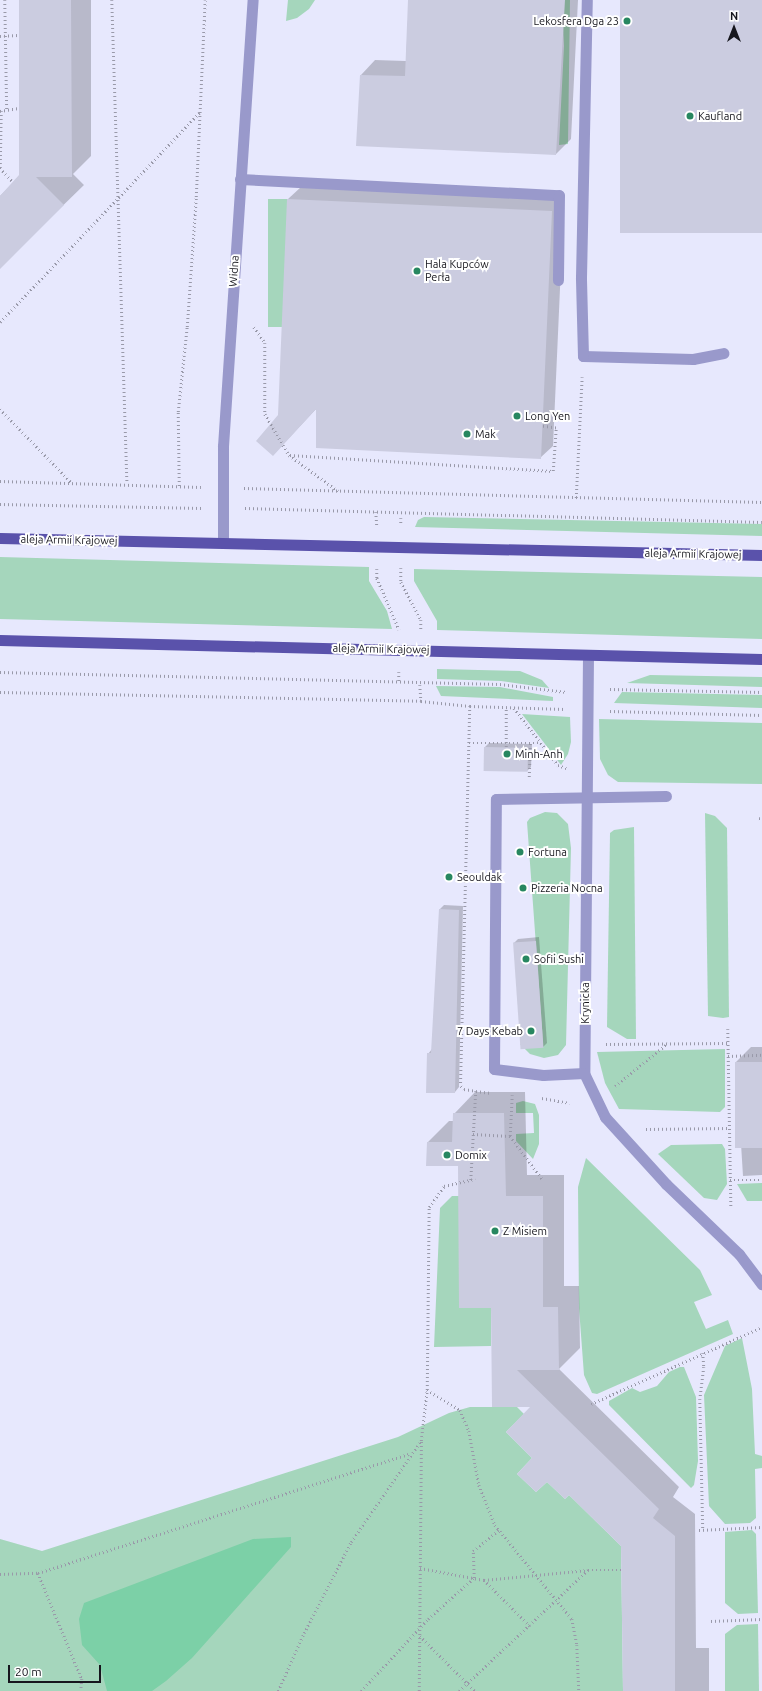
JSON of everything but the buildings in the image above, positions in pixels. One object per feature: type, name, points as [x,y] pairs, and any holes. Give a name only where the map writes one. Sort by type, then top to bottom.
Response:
[{"type":"main road","name":"aleja Armii Krajowej","points":[[0,538],[762,555]]},
{"type":"main road","name":"aleja Armii Krajowej","points":[[0,640],[762,659]]},
{"type":"street","name":"Widna","points":[[223,543],[223,446],[253,0]]},
{"type":"street","points":[[587,0],[581,277],[583,356],[694,358],[722,353]]},
{"type":"street","points":[[240,179],[559,195],[558,280]]},
{"type":"street","name":"Krynicka","points":[[588,655],[584,1073],[595,1101],[616,1129],[666,1184],[739,1254],[762,1284]]},
{"type":"street","points":[[584,1073],[544,1075],[494,1069],[496,799],[529,800],[586,797],[666,796]]},
{"type":"path","points":[[5,0],[7,110]]},
{"type":"path","points":[[112,0],[127,484]]},
{"type":"path","points":[[178,486],[178,412],[187,327],[205,0]]},
{"type":"path","points":[[0,36],[18,35]]},
{"type":"path","points":[[13,182],[0,168],[0,111],[19,108]]},
{"type":"path","points":[[0,322],[118,195],[199,113]]},
{"type":"path","points":[[252,324],[265,344],[265,414],[289,455],[338,492]]},
{"type":"path","points":[[576,498],[583,356]]},
{"type":"path","points":[[0,409],[72,483]]},
{"type":"path","points":[[289,455],[553,471],[556,428],[542,426]]},
{"type":"path","points":[[0,481],[203,487]]},
{"type":"path","points":[[243,488],[338,492],[762,502]]},
{"type":"path","points":[[0,504],[189,508]]},
{"type":"path","points":[[254,508],[762,522]]},
{"type":"path","points":[[376,512],[377,533]]},
{"type":"path","points":[[376,563],[377,578],[398,624],[399,633]]},
{"type":"path","points":[[401,563],[401,582],[421,620],[421,633]]},
{"type":"path","points":[[0,672],[500,684],[559,693]]},
{"type":"path","points":[[420,685],[421,701]]},
{"type":"path","points":[[612,689],[762,692]]},
{"type":"path","points":[[0,692],[421,701],[506,708],[762,715]]},
{"type":"path","points":[[470,706],[460,1086],[464,1089],[476,1091],[471,1180]]},
{"type":"path","points":[[506,708],[506,747]]},
{"type":"path","points":[[514,708],[560,767],[586,769]]},
{"type":"path","points":[[469,743],[541,743]]},
{"type":"path","points":[[529,800],[530,743]]},
{"type":"path","points":[[728,1029],[731,1208]]},
{"type":"path","points":[[595,1101],[668,1043]]},
{"type":"path","points":[[585,1044],[728,1043]]},
{"type":"path","points":[[728,1056],[762,1055]]},
{"type":"path","points":[[512,1095],[510,1136],[544,1180]]},
{"type":"path","points":[[616,1129],[729,1128]]},
{"type":"path","points":[[473,1134],[510,1136]]},
{"type":"path","points":[[419,1691],[421,1441],[427,1390],[429,1207],[444,1186],[475,1179]]},
{"type":"path","points":[[730,1180],[762,1180]]},
{"type":"path","points":[[590,1404],[762,1327]]},
{"type":"path","points":[[703,1353],[704,1368],[700,1399],[703,1530]]},
{"type":"path","points":[[427,1390],[460,1410],[469,1431],[479,1485],[499,1530],[572,1619],[577,1645],[579,1691]]},
{"type":"path","points":[[278,1691],[304,1632],[351,1542],[410,1454],[421,1441]]},
{"type":"path","points":[[0,1574],[38,1573],[410,1454]]},
{"type":"path","points":[[699,1530],[762,1527]]},
{"type":"path","points":[[361,1691],[420,1627],[474,1578],[473,1551],[499,1530]]},
{"type":"path","points":[[420,1568],[484,1580],[588,1570],[621,1570]]},
{"type":"path","points":[[459,1691],[558,1601],[588,1570]]},
{"type":"path","points":[[38,1573],[82,1679],[81,1691]]},
{"type":"path","points":[[484,1580],[530,1626]]},
{"type":"path","points":[[711,1621],[762,1619]]},
{"type":"path","points":[[420,1636],[475,1691]]},
{"type":"green space","points":[[288,0],[315,0],[309,9],[297,18],[286,21]]},
{"type":"green space","points":[[562,0],[570,0],[568,144],[559,145],[564,46]]},
{"type":"green space","points":[[268,199],[287,199],[287,327],[268,327]]},
{"type":"green space","points":[[424,517],[762,524],[762,536],[415,527],[418,520]]},
{"type":"green space","points":[[0,557],[369,567],[369,581],[387,611],[392,629],[0,619]]},
{"type":"green space","points":[[414,569],[762,577],[762,639],[437,630],[437,621],[414,581]]},
{"type":"green space","points":[[437,669],[520,671],[542,680],[549,688],[501,681],[437,679]]},
{"type":"green space","points":[[650,675],[762,677],[762,687],[627,683]]},
{"type":"green space","points":[[436,686],[500,687],[553,697],[553,701],[441,696]]},
{"type":"green space","points":[[622,692],[762,695],[762,708],[614,703]]},
{"type":"green space","points":[[522,714],[570,717],[571,742],[568,754],[561,765]]},
{"type":"green space","points":[[599,719],[762,723],[762,784],[618,782],[608,775],[600,759]]},
{"type":"green space","points":[[545,812],[557,813],[568,824],[571,848],[566,1045],[558,1055],[544,1058],[530,1054],[520,1044],[543,1042],[527,822],[530,818]]},
{"type":"green space","points":[[705,813],[715,816],[727,828],[729,1017],[723,1018],[708,1016]]},
{"type":"green space","points":[[634,827],[636,1039],[627,1039],[607,1027],[610,833],[614,830]]},
{"type":"green space","points":[[725,1049],[725,1107],[720,1112],[619,1109],[605,1083],[597,1052]]},
{"type":"green space","points":[[523,1101],[535,1104],[539,1115],[539,1144],[533,1159],[516,1141],[516,1134],[534,1133],[533,1113],[516,1113],[516,1103]]},
{"type":"green space","points":[[722,1144],[725,1149],[727,1184],[717,1200],[704,1198],[658,1154],[671,1145]]},
{"type":"green space","points":[[586,1158],[700,1270],[712,1295],[694,1302],[706,1329],[728,1320],[733,1334],[597,1394],[592,1393],[584,1375],[579,1308],[578,1187]]},
{"type":"green space","points":[[762,1183],[762,1201],[747,1201],[737,1184]]},
{"type":"green space","points":[[452,1196],[459,1196],[459,1308],[491,1308],[491,1346],[434,1347],[440,1208]]},
{"type":"green space","points":[[742,1338],[752,1389],[755,1454],[762,1456],[762,1468],[755,1469],[756,1518],[750,1523],[725,1524],[709,1506],[704,1395],[725,1346]]},
{"type":"green space","points":[[680,1367],[684,1367],[696,1397],[698,1461],[694,1485],[691,1488],[609,1405],[609,1401],[632,1388],[640,1392],[657,1386],[669,1372]]},
{"type":"green space","points":[[470,1407],[517,1407],[524,1414],[506,1432],[532,1458],[517,1474],[536,1492],[547,1482],[565,1499],[569,1495],[621,1546],[623,1691],[0,1691],[0,1539],[42,1551],[398,1437],[449,1413]]},
{"type":"green space","points":[[752,1530],[756,1534],[758,1613],[738,1614],[725,1603],[725,1532]]},
{"type":"green space","points":[[291,1537],[291,1547],[192,1658],[166,1681],[152,1691],[107,1691],[100,1665],[82,1645],[79,1619],[84,1603],[253,1539]]},
{"type":"green space","points":[[758,1624],[759,1691],[725,1691],[725,1634],[737,1625]]},
{"type":"place","name":"Lekosfera Dga 23","points":[[627,21]]},
{"type":"place","name":"Kaufland","points":[[690,116]]},
{"type":"place","name":"Hala Kupców Perła","points":[[417,271]]},
{"type":"place","name":"Long Yen","points":[[517,416]]},
{"type":"place","name":"Mak","points":[[467,434]]},
{"type":"place","name":"Minh-Anh","points":[[507,754]]},
{"type":"place","name":"Fortuna","points":[[520,852]]},
{"type":"place","name":"Seouldak","points":[[449,877]]},
{"type":"place","name":"Pizzeria Nocna","points":[[523,888]]},
{"type":"place","name":"Sofii Sushi","points":[[526,959]]},
{"type":"place","name":"7 Days Kebab","points":[[531,1031]]},
{"type":"place","name":"Domix","points":[[447,1155]]},
{"type":"place","name":"Z Misiem","points":[[495,1231]]}]
